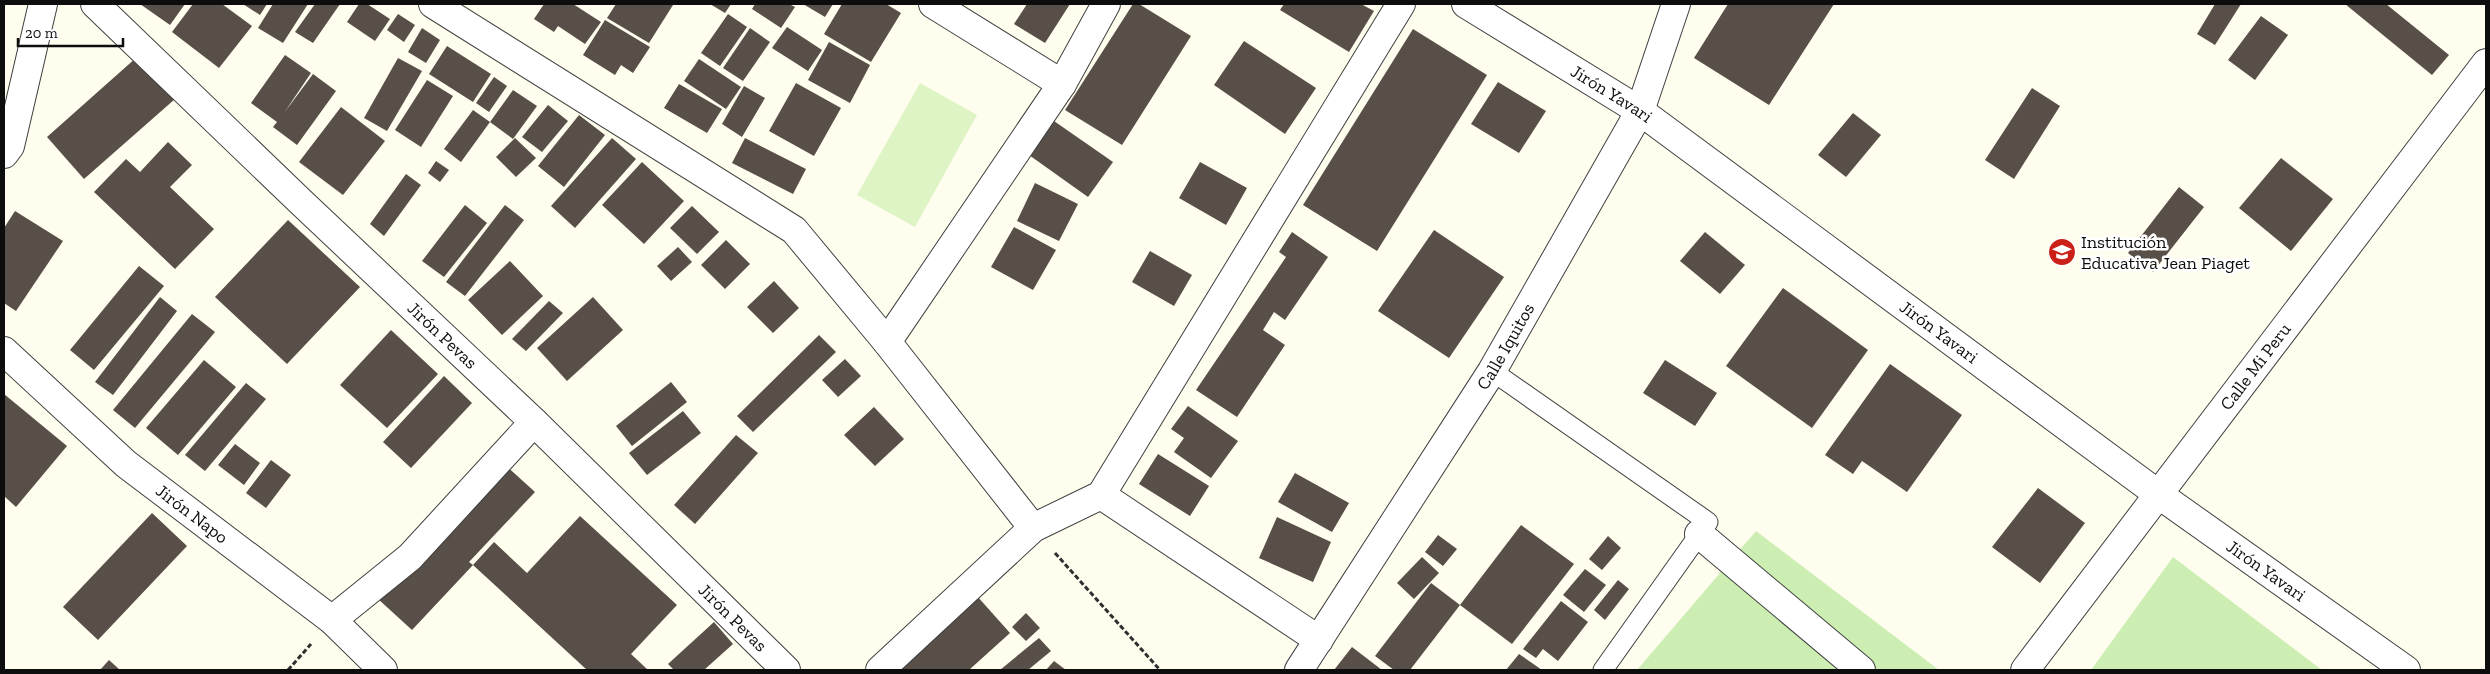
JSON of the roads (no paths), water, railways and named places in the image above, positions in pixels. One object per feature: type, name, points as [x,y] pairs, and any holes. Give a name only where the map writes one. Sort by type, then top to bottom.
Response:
[{"type":"street","points":[[4,154],[10,146],[43,4]]},
{"type":"street","name":"Jirón Pevas","points":[[95,4],[534,422],[786,670]]},
{"type":"street","points":[[434,4],[794,230],[887,342],[1033,528]]},
{"type":"street","points":[[933,4],[1062,84]]},
{"type":"street","points":[[887,342],[1062,84],[1106,4]]},
{"type":"street","points":[[880,670],[1033,528],[1101,495],[1401,4]]},
{"type":"street","name":"Jirón Yavari","points":[[1466,4],[1640,111],[2158,494],[2406,670]]},
{"type":"street","name":"Calle Iquitos","points":[[1299,670],[1492,371],[1640,111],[1676,4]]},
{"type":"street","name":"Calle Mi Peru","points":[[2025,670],[2486,63]]},
{"type":"street","name":"Jirón Napo","points":[[4,351],[126,464],[332,620],[383,670]]},
{"type":"street","points":[[332,620],[410,558],[534,422]]},
{"type":"street","points":[[1101,495],[1319,640]]},
{"type":"street","points":[[1700,534],[1861,670]]},
{"type":"lane","points":[[1492,371],[1708,522],[1603,670]]},
{"type":"place","name":"Institución Educativa Jean Piaget","points":[[2062,252]]}]
